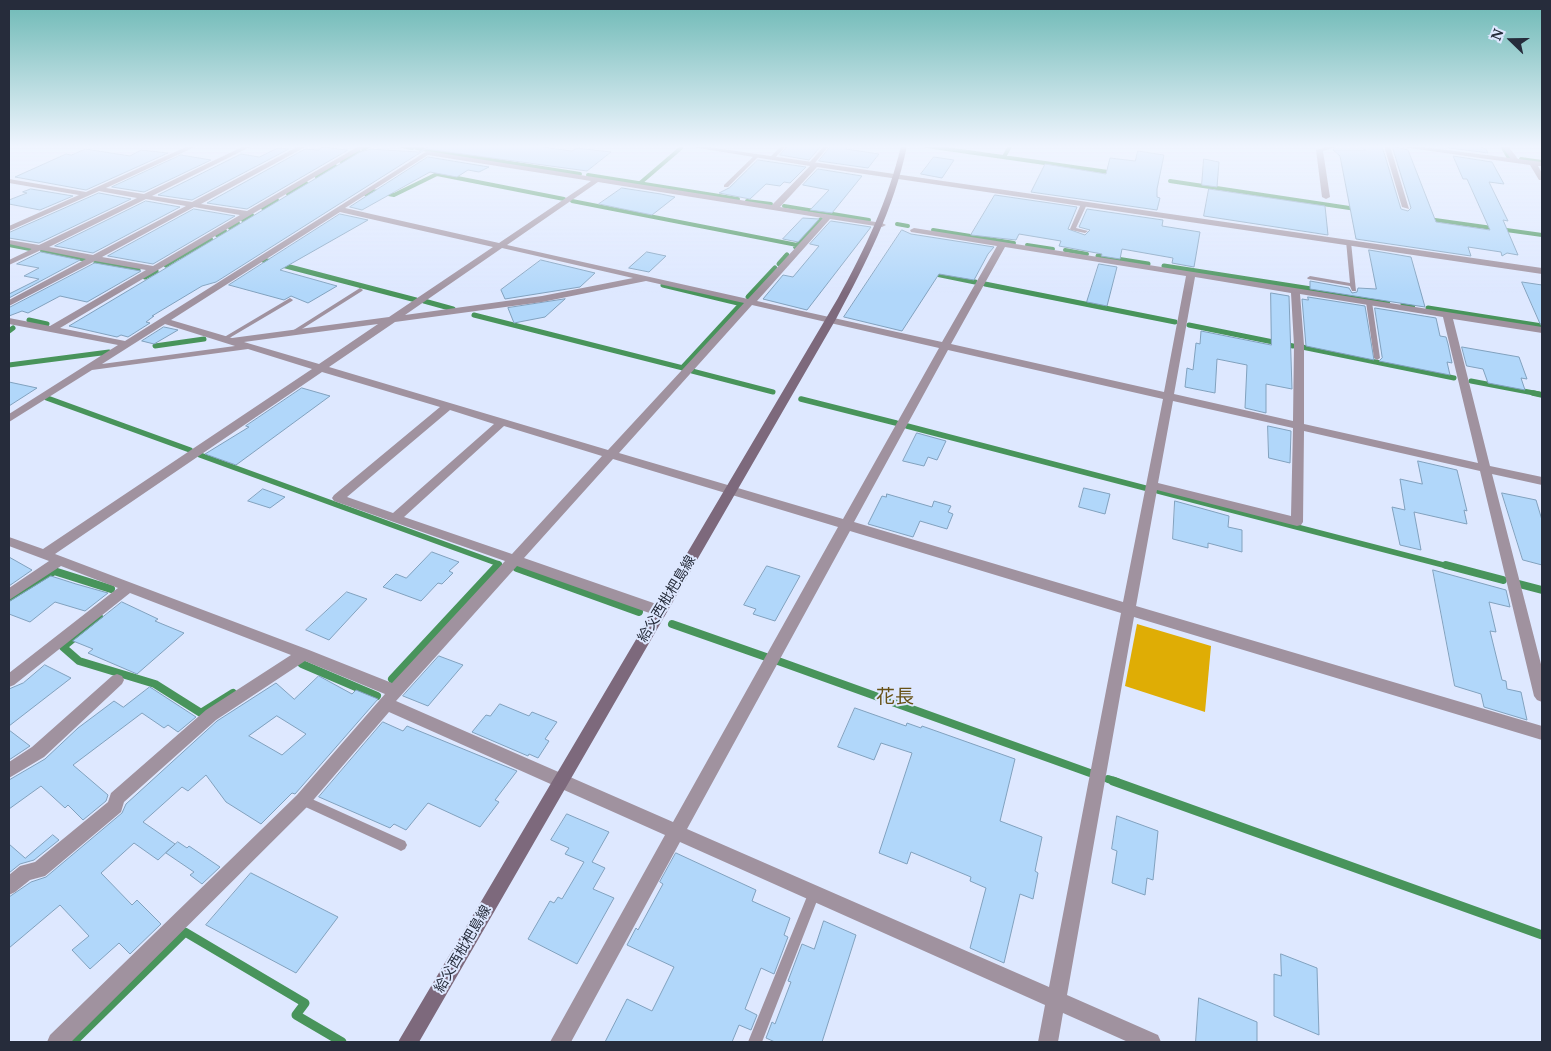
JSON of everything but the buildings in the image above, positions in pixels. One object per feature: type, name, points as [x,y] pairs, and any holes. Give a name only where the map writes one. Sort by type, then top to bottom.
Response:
[{"type":"main road","name":"給父西枇杷島線","points":[[408,1042],[831,319],[882,224],[892,195]]},
{"type":"street","points":[[9,229],[86,195]]},
{"type":"street","points":[[132,195],[248,214]]},
{"type":"street","points":[[9,263],[149,195]]},
{"type":"street","points":[[9,302],[214,195]]},
{"type":"street","points":[[53,328],[280,195]]},
{"type":"street","points":[[9,419],[360,195]]},
{"type":"street","points":[[44,555],[576,195]]},
{"type":"street","points":[[697,195],[882,224]]},
{"type":"street","points":[[775,207],[786,195]]},
{"type":"street","points":[[1022,195],[1542,271]]},
{"type":"street","points":[[1402,195],[1406,207]]},
{"type":"street","points":[[338,209],[1542,481]]},
{"type":"street","points":[[57,1042],[303,800],[514,560],[829,216]]},
{"type":"street","points":[[914,230],[1542,330]]},
{"type":"street","points":[[9,242],[154,269]]},
{"type":"street","points":[[560,1042],[1002,244]]},
{"type":"street","points":[[1048,1042],[1191,274]]},
{"type":"street","points":[[227,340],[542,300],[650,278]]},
{"type":"street","points":[[1152,485],[1297,522],[1299,345],[1295,290]]},
{"type":"street","points":[[1447,315],[1542,696]]},
{"type":"street","points":[[164,320],[609,456],[1542,733]]},
{"type":"street","points":[[9,321],[53,328],[127,344]]},
{"type":"street","points":[[90,368],[249,347]]},
{"type":"street","points":[[447,407],[338,498],[660,611]]},
{"type":"street","points":[[395,518],[501,423]]},
{"type":"street","points":[[9,541],[304,654],[560,781],[1151,1042]]},
{"type":"street","points":[[9,595],[59,561]]},
{"type":"street","points":[[9,681],[128,587]]},
{"type":"street","points":[[9,886],[26,872],[39,870],[115,806],[117,798],[211,715],[304,654]]},
{"type":"street","points":[[9,771],[38,752],[117,680]]},
{"type":"lane","points":[[1084,204],[1073,229],[1085,231]]},
{"type":"lane","points":[[1310,278],[1354,288],[1348,242]]},
{"type":"lane","points":[[292,333],[360,290]]},
{"type":"lane","points":[[227,340],[290,300]]},
{"type":"lane","points":[[1369,302],[1377,358]]},
{"type":"lane","points":[[303,800],[401,845]]},
{"type":"lane","points":[[754,1042],[814,893]]},
{"type":"shaded area","points":[[1137,624],[1211,646],[1205,712],[1125,686]]},
{"type":"waterway","points":[[544,195],[564,199]]},
{"type":"waterway","points":[[713,195],[738,199]]},
{"type":"waterway","points":[[1263,195],[1356,209]]},
{"type":"waterway","points":[[263,208],[277,200]]},
{"type":"waterway","points":[[572,201],[797,245]]},
{"type":"waterway","points":[[747,201],[771,204]]},
{"type":"waterway","points":[[784,206],[869,220]]},
{"type":"waterway","points":[[243,220],[252,215]]},
{"type":"waterway","points":[[797,245],[821,219]]},
{"type":"waterway","points":[[1428,219],[1542,235]]},
{"type":"waterway","points":[[230,228],[238,223]]},
{"type":"waterway","points":[[897,224],[908,226]]},
{"type":"waterway","points":[[933,230],[1014,243]]},
{"type":"waterway","points":[[217,235],[225,231]]},
{"type":"waterway","points":[[180,257],[211,239]]},
{"type":"waterway","points":[[9,245],[30,249]]},
{"type":"waterway","points":[[1027,245],[1053,249]]},
{"type":"waterway","points":[[1065,250],[1087,254]]},
{"type":"waterway","points":[[42,251],[72,257]]},
{"type":"waterway","points":[[66,255],[84,259]]},
{"type":"waterway","points":[[166,265],[182,255]]},
{"type":"waterway","points":[[779,264],[787,255],[785,257]]},
{"type":"waterway","points":[[1103,257],[1098,256],[1148,264]]},
{"type":"waterway","points":[[263,260],[416,300]]},
{"type":"waterway","points":[[96,262],[138,270]]},
{"type":"waterway","points":[[1164,266],[1388,301]]},
{"type":"waterway","points":[[748,297],[775,268]]},
{"type":"waterway","points":[[145,277],[156,271]]},
{"type":"waterway","points":[[931,273],[975,282]]},
{"type":"waterway","points":[[985,284],[1175,322]]},
{"type":"waterway","points":[[663,285],[741,304]]},
{"type":"waterway","points":[[424,301],[453,309]]},
{"type":"waterway","points":[[682,368],[741,304]]},
{"type":"waterway","points":[[1403,304],[1413,305]]},
{"type":"waterway","points":[[1428,308],[1542,326]]},
{"type":"waterway","points":[[474,315],[682,368]]},
{"type":"waterway","points":[[29,320],[47,324]]},
{"type":"waterway","points":[[1189,325],[1293,346]]},
{"type":"waterway","points":[[9,331],[13,328]]},
{"type":"waterway","points":[[155,346],[204,339]]},
{"type":"waterway","points":[[1302,347],[1454,378]]},
{"type":"waterway","points":[[9,365],[109,352],[104,355]]},
{"type":"waterway","points":[[692,371],[773,392]]},
{"type":"waterway","points":[[1471,381],[1539,394]]},
{"type":"waterway","points":[[1533,393],[1542,395]]},
{"type":"waterway","points":[[47,398],[190,450]]},
{"type":"waterway","points":[[801,399],[896,423]]},
{"type":"waterway","points":[[907,426],[1145,488]]},
{"type":"waterway","points":[[200,455],[499,564],[497,567]]},
{"type":"waterway","points":[[1158,491],[1451,567]]},
{"type":"waterway","points":[[392,679],[498,565]]},
{"type":"waterway","points":[[1446,565],[1503,580]]},
{"type":"waterway","points":[[517,568],[639,612]]},
{"type":"waterway","points":[[9,602],[54,571],[111,589]]},
{"type":"waterway","points":[[1519,584],[1542,590]]},
{"type":"waterway","points":[[99,617],[63,647],[79,661],[155,684],[201,713],[233,693]]},
{"type":"waterway","points":[[672,624],[766,657]]},
{"type":"waterway","points":[[778,661],[1090,773]]},
{"type":"waterway","points":[[302,664],[377,696]]},
{"type":"waterway","points":[[1108,779],[1117,782]]},
{"type":"waterway","points":[[1113,781],[1542,935]]},
{"type":"waterway","points":[[73,1042],[185,932],[305,1003],[296,1015],[342,1042]]},
{"type":"district","name":"花長","points":[[895,698]]}]
